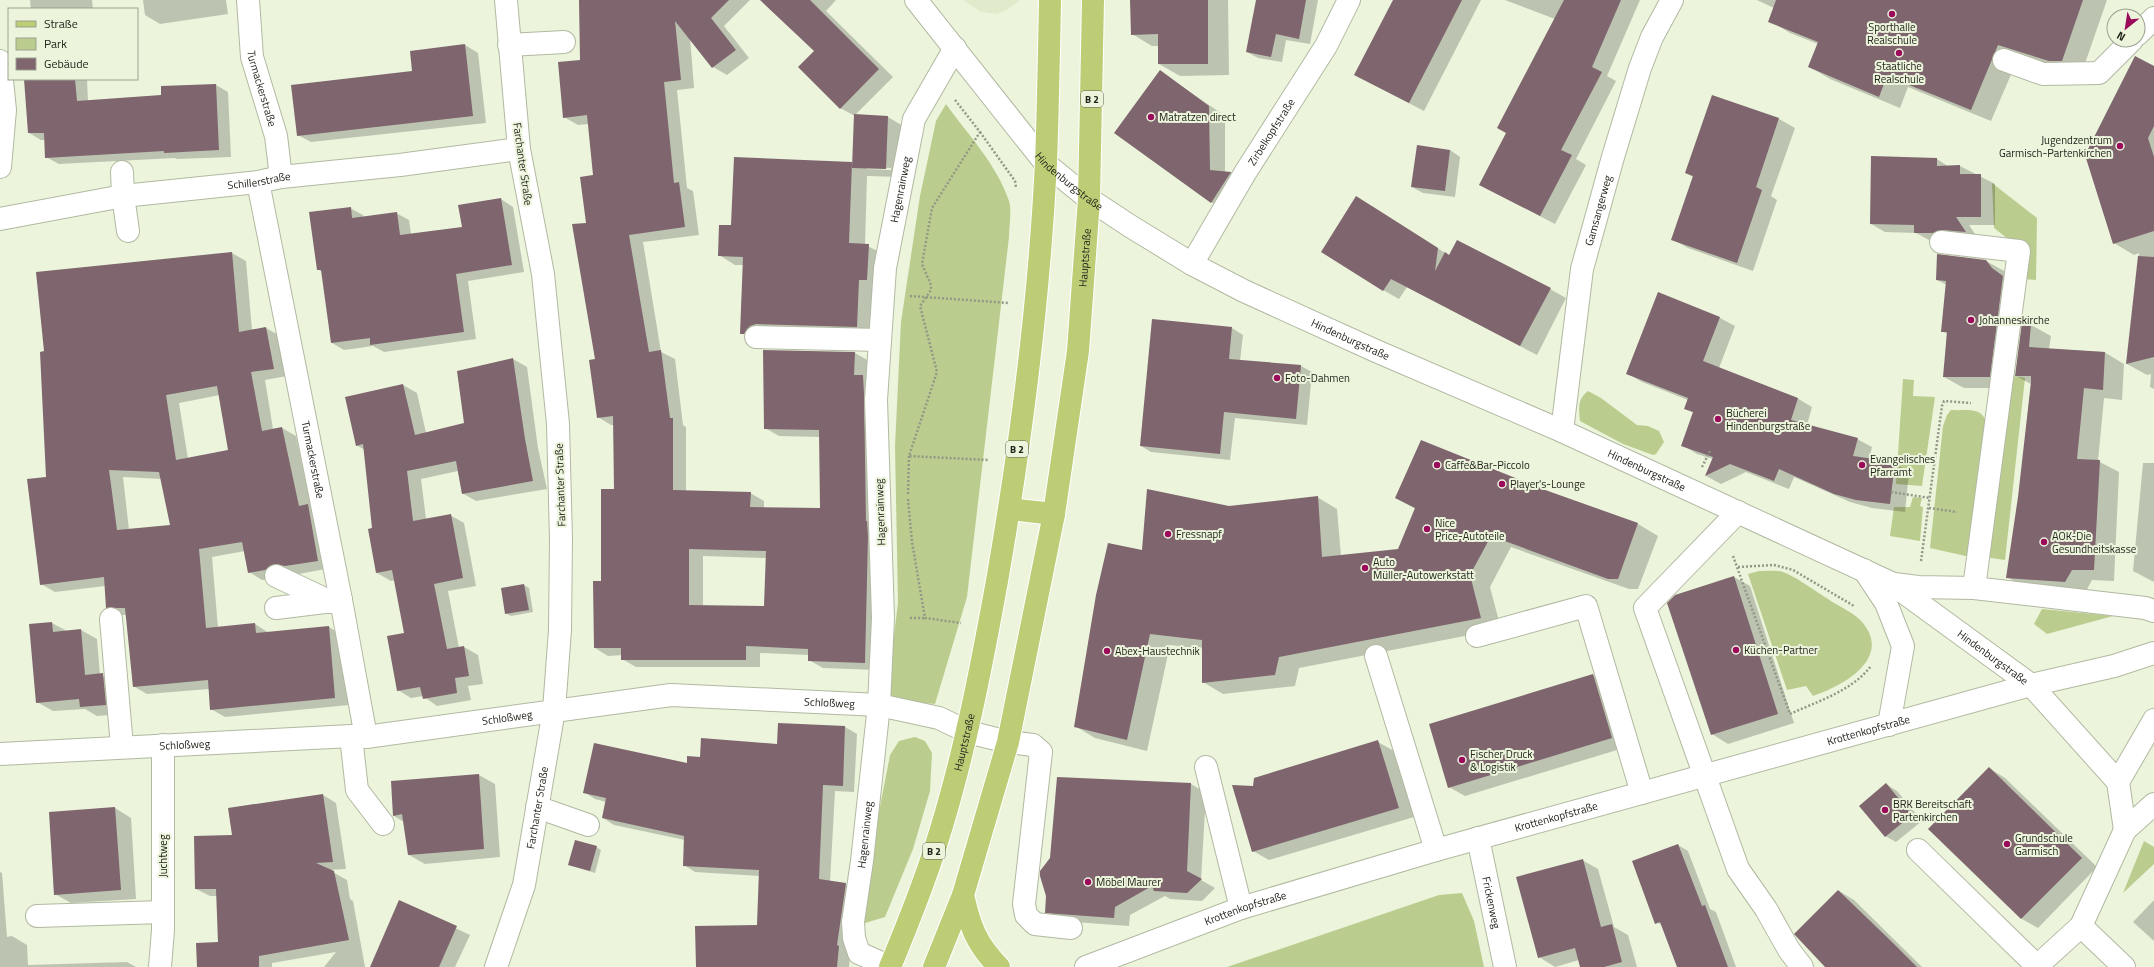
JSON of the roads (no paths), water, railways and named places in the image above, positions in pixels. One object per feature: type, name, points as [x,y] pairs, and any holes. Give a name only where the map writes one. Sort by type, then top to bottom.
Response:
[{"type":"main road","name":"Hauptstraße","points":[[890,967],[937,844],[968,732],[1010,510],[1034,319],[1046,164],[1050,0]]},
{"type":"main road","name":"Hauptstraße","points":[[934,967],[963,895],[1008,742],[1054,514],[1078,351],[1089,199],[1093,0]]},
{"type":"main road","points":[[1010,510],[1054,514]]},
{"type":"main road","points":[[963,895],[975,936],[999,967]]},
{"type":"street","name":"Turmackerstraße","points":[[248,0],[252,57],[276,136],[281,177]]},
{"type":"street","name":"Farchanter Straße","points":[[496,967],[524,885],[554,710],[560,630],[561,547],[558,424],[542,274],[519,149],[506,0]]},
{"type":"street","name":"Hindenburgstraße","points":[[916,0],[1046,164],[1089,199],[1192,264],[1244,291],[1376,351],[1562,431],[1891,583],[2031,685],[2114,666],[2154,653]]},
{"type":"street","name":"Zirbelkopfstraße","points":[[1192,264],[1245,173],[1326,46],[1349,0]]},
{"type":"street","name":"Gamsangerweg","points":[[1562,431],[1582,269],[1613,156],[1640,68],[1652,37],[1672,0]]},
{"type":"street","points":[[2146,26],[2154,18]]},
{"type":"street","points":[[509,45],[564,42]]},
{"type":"street","name":"Hagenrainweg","points":[[890,967],[860,953],[854,938],[853,922],[862,861],[879,705],[883,618],[876,400],[885,268],[914,119],[955,48]]},
{"type":"street","points":[[2004,60],[2043,74],[2099,73],[2124,48]]},
{"type":"street","points":[[0,65],[5,110],[0,167]]},
{"type":"street","name":"Schillerstraße","points":[[0,220],[123,196],[258,182],[281,177],[400,165],[519,149]]},
{"type":"street","points":[[122,172],[123,196],[128,231]]},
{"type":"street","name":"Turmackerstraße","points":[[258,182],[336,601],[359,737],[357,790],[383,824]]},
{"type":"street","points":[[1941,242],[2019,251],[1974,588]]},
{"type":"street","points":[[756,337],[880,340]]},
{"type":"street","points":[[1738,512],[1645,608],[1738,869],[1766,909],[1789,950],[1802,967]]},
{"type":"street","points":[[1863,569],[1886,603],[1903,646],[1889,725]]},
{"type":"street","points":[[276,576],[336,601]]},
{"type":"street","name":"Hindenburgstraße","points":[[1891,583],[1918,587],[1974,588],[2145,608],[2154,611]]},
{"type":"street","points":[[276,608],[336,601]]},
{"type":"street","points":[[1477,636],[1586,606],[1642,793]]},
{"type":"street","points":[[111,619],[122,746]]},
{"type":"street","points":[[1376,656],[1436,850]]},
{"type":"street","points":[[2031,685],[2118,782],[2124,830]]},
{"type":"street","name":"Krottenkopfstraße","points":[[1086,967],[1241,908],[1478,838],[2031,685]]},
{"type":"street","name":"Schloßweg","points":[[0,754],[163,744],[224,744],[359,737],[671,695],[879,705],[939,718],[968,732],[1008,742],[1033,745],[1042,752],[1024,904],[1026,915],[1035,924],[1072,928]]},
{"type":"street","points":[[2118,782],[2154,720]]},
{"type":"street","name":"Juchtweg","points":[[160,967],[163,930],[163,744]]},
{"type":"street","points":[[1206,767],[1241,908]]},
{"type":"street","points":[[1918,850],[2037,967],[2082,926],[2124,830],[2154,804]]},
{"type":"street","points":[[537,807],[588,825]]},
{"type":"street","name":"Frickenweg","points":[[1478,838],[1505,967]]},
{"type":"street","points":[[37,916],[163,912]]},
{"type":"street","points":[[2082,926],[2124,967]]},
{"type":"place","name":"Sporthalle Realschule","points":[[1892,14]]},
{"type":"place","name":"Staatliche Realschule","points":[[1899,53]]},
{"type":"place","name":"Matratzen direct","points":[[1151,117]]},
{"type":"place","name":"Jugendzentrum Garmisch-Partenkirchen","points":[[2120,146]]},
{"type":"place","name":"Johanneskirche","points":[[1971,320]]},
{"type":"place","name":"Foto-Dahmen","points":[[1277,378]]},
{"type":"place","name":"Bücherei Hindenburgstraße","points":[[1718,419]]},
{"type":"place","name":"Caffe&Bar-Piccolo","points":[[1437,465]]},
{"type":"place","name":"Evangelisches Pfarramt","points":[[1862,465]]},
{"type":"place","name":"Player's-Lounge","points":[[1502,484]]},
{"type":"place","name":"Nice Price-Autoteile","points":[[1427,529]]},
{"type":"place","name":"Fressnapf","points":[[1168,534]]},
{"type":"place","name":"AOK-Die Gesundheitskasse","points":[[2044,542]]},
{"type":"place","name":"Auto Müller-Autowerkstatt","points":[[1365,568]]},
{"type":"place","name":"Küchen-Partner","points":[[1736,650]]},
{"type":"place","name":"Abex-Haustechnik","points":[[1107,651]]},
{"type":"place","name":"Fischer Druck & Logistik","points":[[1462,760]]},
{"type":"place","name":"BRK Bereitschaft Partenkirchen","points":[[1885,810]]},
{"type":"place","name":"Grundschule Garmisch","points":[[2007,844]]},
{"type":"place","name":"Möbel Maurer","points":[[1088,882]]}]
